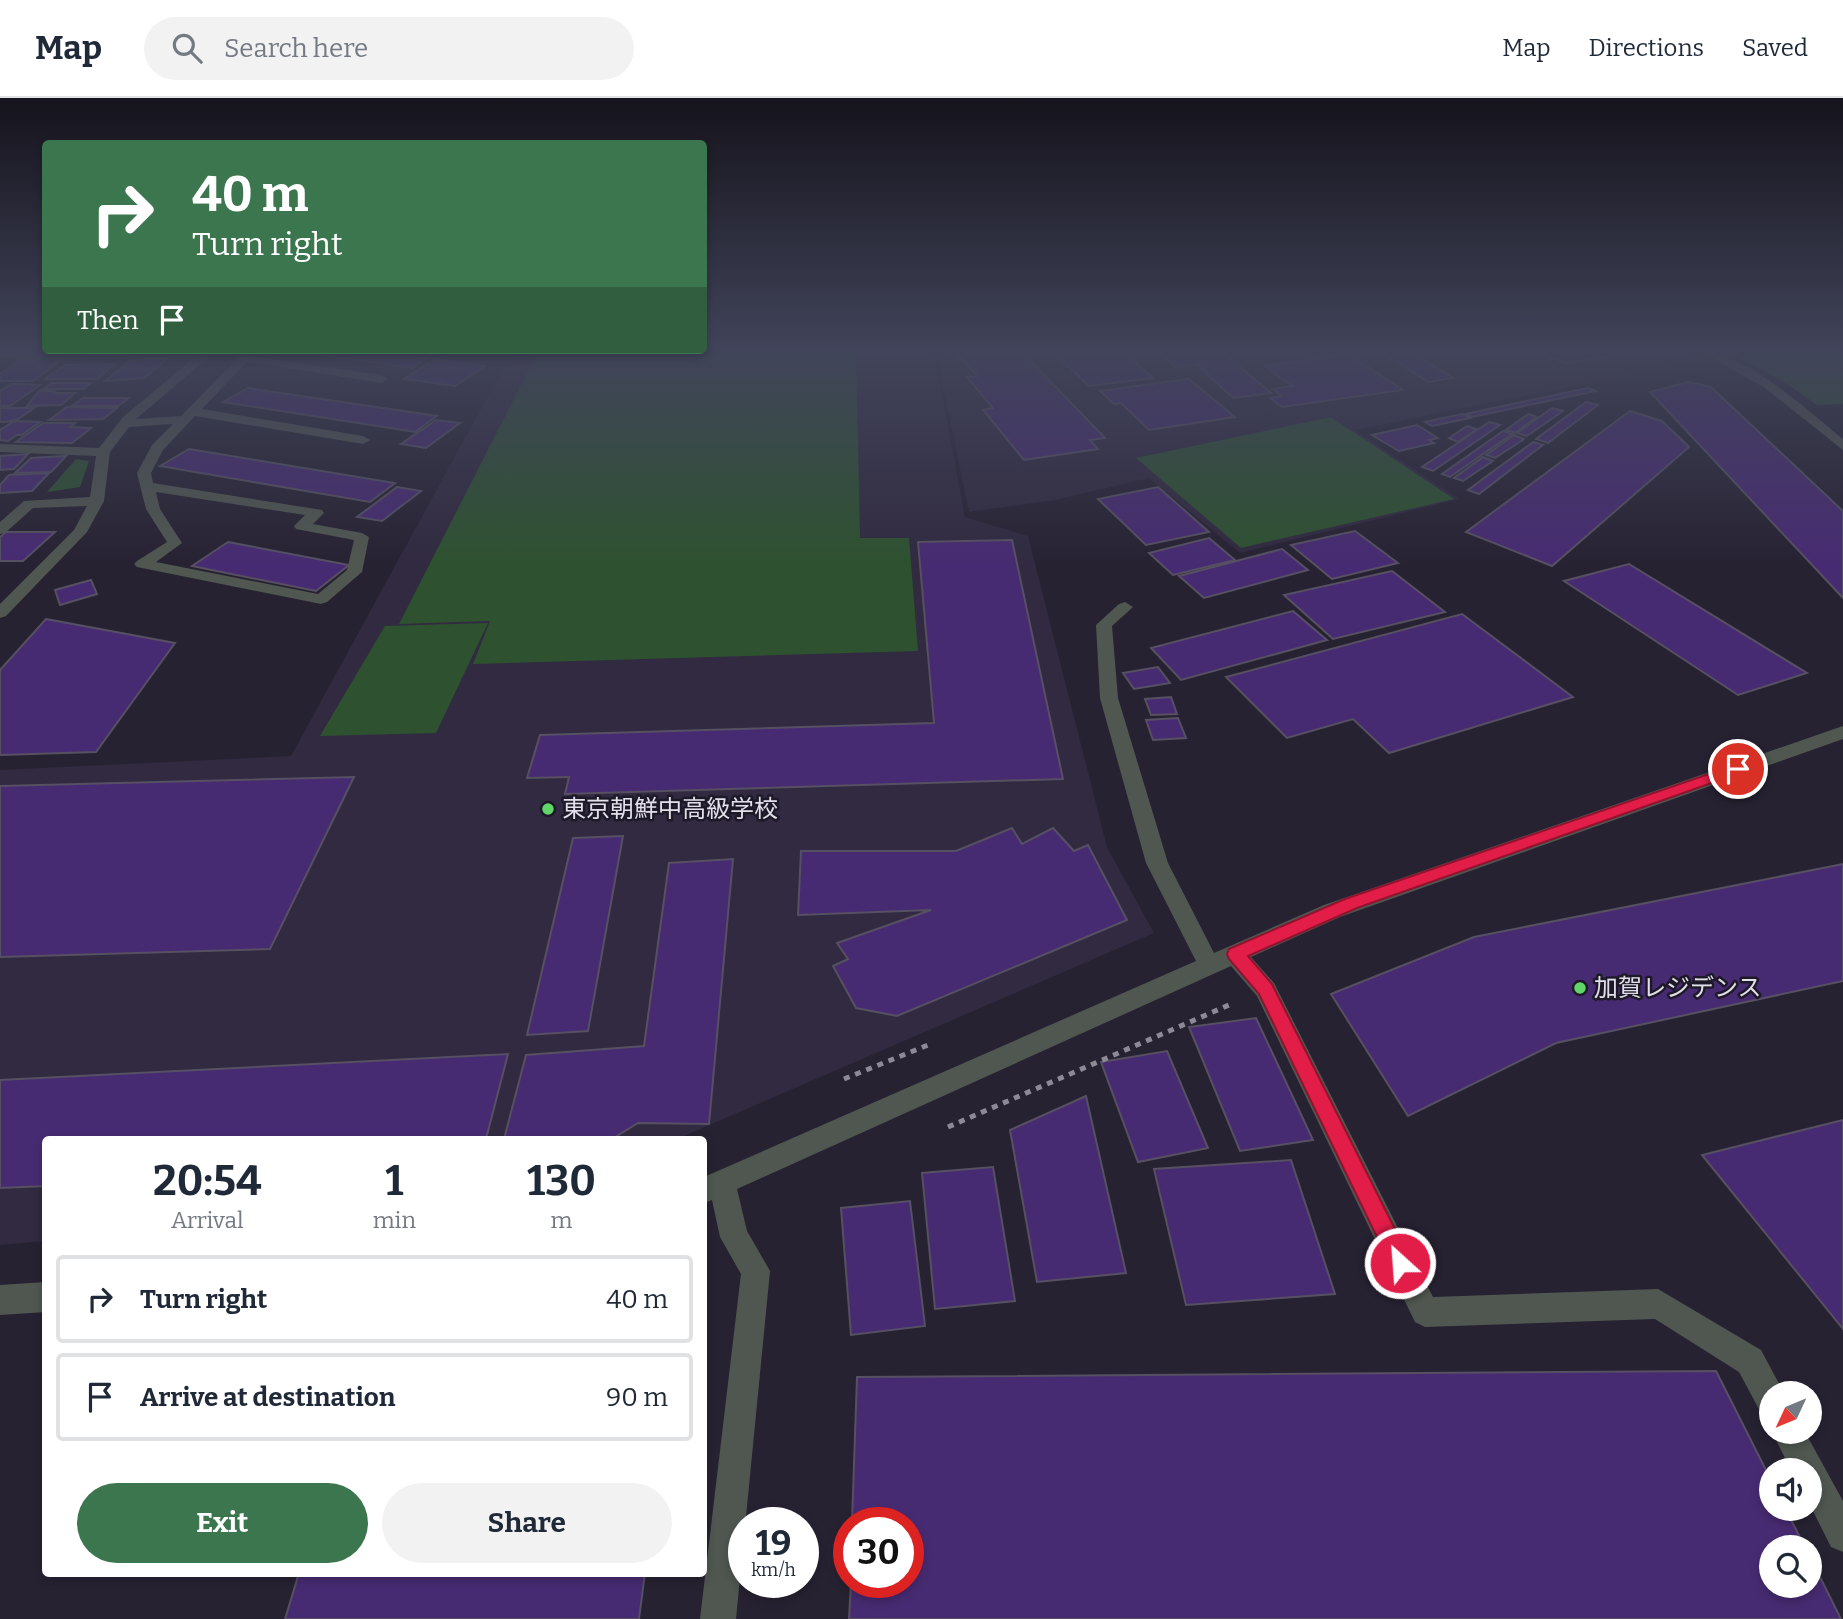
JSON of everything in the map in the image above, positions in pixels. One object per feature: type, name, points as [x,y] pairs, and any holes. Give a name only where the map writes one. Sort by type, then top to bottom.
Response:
[{"type":"street","points":[[0,613],[80,532],[97,501],[103,452],[125,423]]},
{"type":"street","points":[[147,486],[317,513],[301,526],[362,537],[354,572],[321,599],[142,564],[175,543],[153,509],[147,486],[144,473],[157,448],[180,423]]},
{"type":"street","points":[[237,423],[363,440]]},
{"type":"street","points":[[1815,423],[1843,446]]},
{"type":"street","points":[[0,448],[103,452]]},
{"type":"street","points":[[0,529],[29,504],[97,501]]},
{"type":"street","points":[[1125,607],[1104,625],[1109,698],[1157,863],[1209,965]]},
{"type":"street","points":[[719,1619],[756,1271],[734,1237],[713,1187],[1209,965],[1357,902],[1843,732]]},
{"type":"street","points":[[1235,954],[1266,989],[1425,1312],[1658,1304],[1750,1361],[1761,1381]]},
{"type":"street","points":[[0,1300],[42,1297]]},
{"type":"street","points":[[1822,1495],[1843,1535]]},
{"type":"path","points":[[937,1132],[1266,989]]},
{"type":"shaded area","name":"東京朝鮮中高級学校","points":[[473,423],[947,423],[965,517],[1028,536],[1107,847],[1154,933],[684,1136],[42,1136],[42,1241],[0,1245],[0,770],[291,756]]},
{"type":"shaded area","points":[[951,423],[1390,423],[1355,430],[1459,499],[1240,553],[1149,478],[1055,500],[969,512]]},
{"type":"green space","points":[[502,423],[858,423],[860,538],[909,538],[918,651],[473,664],[490,621],[399,624]]},
{"type":"green space","points":[[1303,423],[1340,423],[1454,499],[1241,548],[1136,458]]},
{"type":"green space","points":[[76,459],[89,461],[80,487],[47,492]]},
{"type":"green space","points":[[488,623],[436,733],[320,736],[385,626]]},
{"type":"building","points":[[11,423],[39,423],[8,441],[0,440],[0,430]]},
{"type":"building","points":[[43,423],[75,423],[70,427],[91,428],[72,443],[16,442]]},
{"type":"building","points":[[357,423],[427,423],[415,432]]},
{"type":"building","points":[[432,423],[460,423],[426,448],[401,444]]},
{"type":"building","points":[[994,423],[1091,423],[1105,438],[1090,440],[1098,449],[1024,460]]},
{"type":"building","points":[[1142,423],[1195,423],[1149,430]]},
{"type":"building","points":[[1488,423],[1500,425],[1433,471],[1422,467]]},
{"type":"building","points":[[1516,423],[1529,423],[1515,433],[1506,430]]},
{"type":"building","points":[[1531,423],[1546,423],[1527,436],[1517,433]]},
{"type":"building","points":[[1558,423],[1574,423],[1548,443],[1536,439]]},
{"type":"building","points":[[1614,423],[1664,423],[1689,447],[1552,566],[1466,532]]},
{"type":"building","points":[[1679,423],[1749,423],[1843,511],[1843,598]]},
{"type":"building","points":[[1417,425],[1438,438],[1429,440],[1434,443],[1399,451],[1372,435]]},
{"type":"building","points":[[1467,426],[1477,429],[1458,442],[1449,438]]},
{"type":"building","points":[[1503,431],[1512,434],[1450,477],[1442,474]]},
{"type":"building","points":[[1514,435],[1524,439],[1495,458],[1486,455]]},
{"type":"building","points":[[1533,442],[1543,445],[1479,494],[1468,490]]},
{"type":"building","points":[[189,449],[395,483],[370,502],[160,466]]},
{"type":"building","points":[[28,454],[14,469],[0,470],[0,456]]},
{"type":"building","points":[[66,456],[51,472],[15,473],[31,458]]},
{"type":"building","points":[[1483,457],[1493,461],[1463,481],[1454,478]]},
{"type":"building","points":[[49,473],[32,491],[0,493],[0,485],[9,475]]},
{"type":"building","points":[[397,487],[421,491],[382,521],[357,517]]},
{"type":"building","points":[[1158,487],[1209,532],[1146,545],[1098,499]]},
{"type":"building","points":[[1355,531],[1398,563],[1332,579],[1291,545]]},
{"type":"building","points":[[6,532],[55,532],[23,561],[0,561],[0,537]]},
{"type":"building","points":[[1209,538],[1235,560],[1173,575],[1149,553]]},
{"type":"building","points":[[1012,540],[1063,779],[565,794],[569,777],[527,778],[540,735],[934,723],[918,542]]},
{"type":"building","points":[[228,542],[349,565],[316,591],[192,566]]},
{"type":"building","points":[[1282,549],[1308,570],[1204,598],[1179,576]]},
{"type":"building","points":[[1629,564],[1807,673],[1738,695],[1564,581]]},
{"type":"building","points":[[1392,571],[1445,612],[1333,639],[1284,595]]},
{"type":"building","points":[[91,580],[97,594],[60,605],[55,590]]},
{"type":"building","points":[[1293,611],[1327,640],[1181,680],[1151,648]]},
{"type":"building","points":[[1462,614],[1573,697],[1389,753],[1353,719],[1287,738],[1226,677]]},
{"type":"building","points":[[46,619],[175,643],[96,752],[0,755],[0,670]]},
{"type":"building","points":[[1158,667],[1170,683],[1134,689],[1123,673]]},
{"type":"building","points":[[1171,697],[1177,714],[1151,715],[1145,699]]},
{"type":"building","points":[[1178,718],[1186,738],[1153,740],[1146,720]]},
{"type":"building","points":[[354,777],[270,949],[0,957],[0,786]]},
{"type":"building","points":[[1012,828],[1022,844],[1053,828],[1074,851],[1088,845],[1127,920],[897,1016],[856,1008],[833,966],[848,959],[837,943],[931,910],[798,915],[801,851],[956,851]]},
{"type":"building","points":[[623,836],[588,1031],[527,1035],[573,838]]},
{"type":"building","points":[[733,859],[709,1124],[638,1123],[617,1136],[505,1136],[526,1055],[644,1046],[669,863]]},
{"type":"building","name":"加賀レジデンス","points":[[1843,864],[1843,981],[1556,1043],[1408,1116],[1331,994],[1474,937]]},
{"type":"building","points":[[1256,1018],[1313,1140],[1240,1151],[1189,1027]]},
{"type":"building","points":[[1167,1051],[1208,1148],[1138,1162],[1101,1062]]},
{"type":"building","points":[[508,1054],[487,1136],[42,1136],[42,1186],[0,1188],[0,1080]]},
{"type":"building","points":[[1086,1096],[1126,1273],[1037,1282],[1010,1130]]},
{"type":"building","points":[[1843,1120],[1843,1329],[1702,1155]]},
{"type":"building","points":[[1291,1160],[1335,1294],[1186,1305],[1154,1169]]},
{"type":"building","points":[[993,1167],[1015,1301],[935,1309],[922,1173]]},
{"type":"building","points":[[910,1201],[925,1326],[851,1335],[841,1208]]},
{"type":"building","points":[[1716,1371],[1760,1458],[1759,1521],[1792,1521],[1799,1535],[1759,1535],[1759,1598],[1822,1598],[1822,1581],[1841,1619],[849,1619],[850,1598],[924,1598],[924,1507],[853,1507],[857,1377]]},
{"type":"building","points":[[298,1577],[644,1577],[639,1619],[285,1619]]},
{"type":"place","name":"東京朝鮮中高級学校","points":[[548,809]]},
{"type":"place","name":"加賀レジデンス","points":[[1580,988]]},
{"type":"route","points":[[1400,1263],[1266,989],[1235,954],[1351,904],[1738,769]]}]
